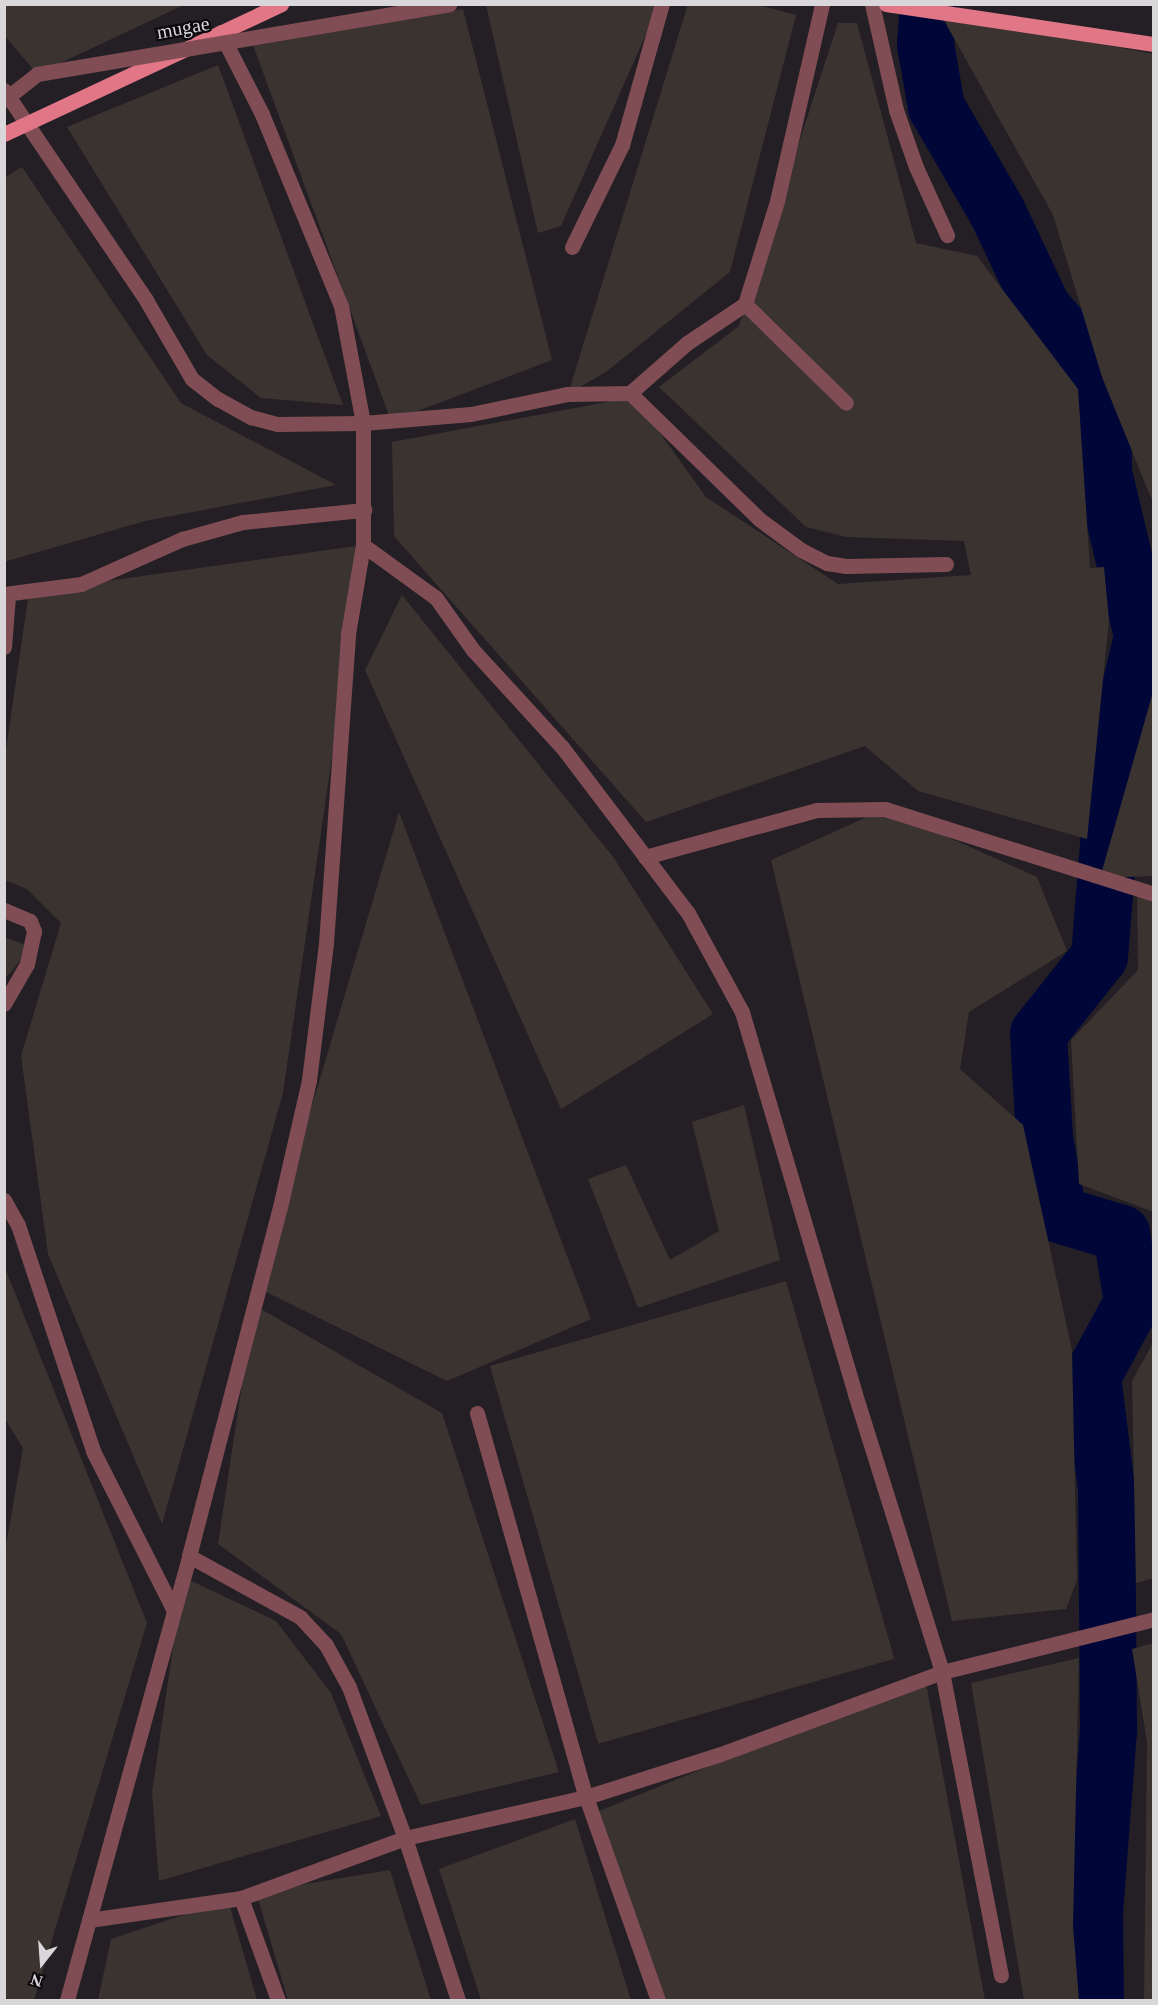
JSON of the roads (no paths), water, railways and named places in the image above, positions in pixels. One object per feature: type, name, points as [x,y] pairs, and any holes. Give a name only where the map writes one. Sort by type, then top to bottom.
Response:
[{"type":"main road","points":[[4,134],[219,30],[281,4]]},
{"type":"main road","points":[[894,6],[941,15],[1154,44]]},
{"type":"street","name":"mugae","points":[[4,100],[37,74],[449,4]]},
{"type":"street","points":[[572,247],[622,145],[662,4]]},
{"type":"street","points":[[4,90],[146,300],[192,379],[251,417],[277,424],[363,423],[471,414],[568,394],[630,393],[687,343],[745,304],[777,201],[822,4]]},
{"type":"street","points":[[872,4],[896,110],[916,167],[947,235]]},
{"type":"street","points":[[68,1999],[189,1556],[280,1207],[309,1080],[326,943],[348,634],[363,545],[363,423],[341,306],[262,114],[219,30]]},
{"type":"street","points":[[745,304],[846,403]]},
{"type":"street","points":[[630,393],[759,519],[801,550],[827,562],[846,566],[946,564]]},
{"type":"street","points":[[4,647],[6,595],[81,584],[182,539],[243,522],[364,510]]},
{"type":"street","points":[[363,545],[436,598],[473,650],[562,747],[688,913],[742,1012],[855,1394],[942,1672],[1001,1975]]},
{"type":"street","points":[[645,857],[817,810],[885,809],[1154,894]]},
{"type":"street","points":[[4,909],[30,921],[34,932],[27,964],[4,1005]]},
{"type":"street","points":[[5,1202],[11,1228],[93,1451],[173,1609]]},
{"type":"street","points":[[477,1413],[586,1797],[658,2001]]},
{"type":"street","points":[[189,1556],[300,1617],[326,1645],[349,1687],[405,1838],[458,2001]]},
{"type":"street","points":[[89,1920],[241,1898],[405,1838],[586,1797],[718,1755],[942,1672],[1093,1637],[1146,1622]]},
{"type":"street","points":[[241,1898],[278,2001]]},
{"type":"waterway","points":[[928,4],[925,44],[936,107],[997,212],[1042,307],[1102,377],[1103,472],[1142,636],[1116,745],[1099,956],[1038,1033],[1044,1138],[1058,1214],[1121,1233],[1132,1302],[1092,1376],[1106,1489],[1108,1730],[1094,1911],[1095,2000]]}]
